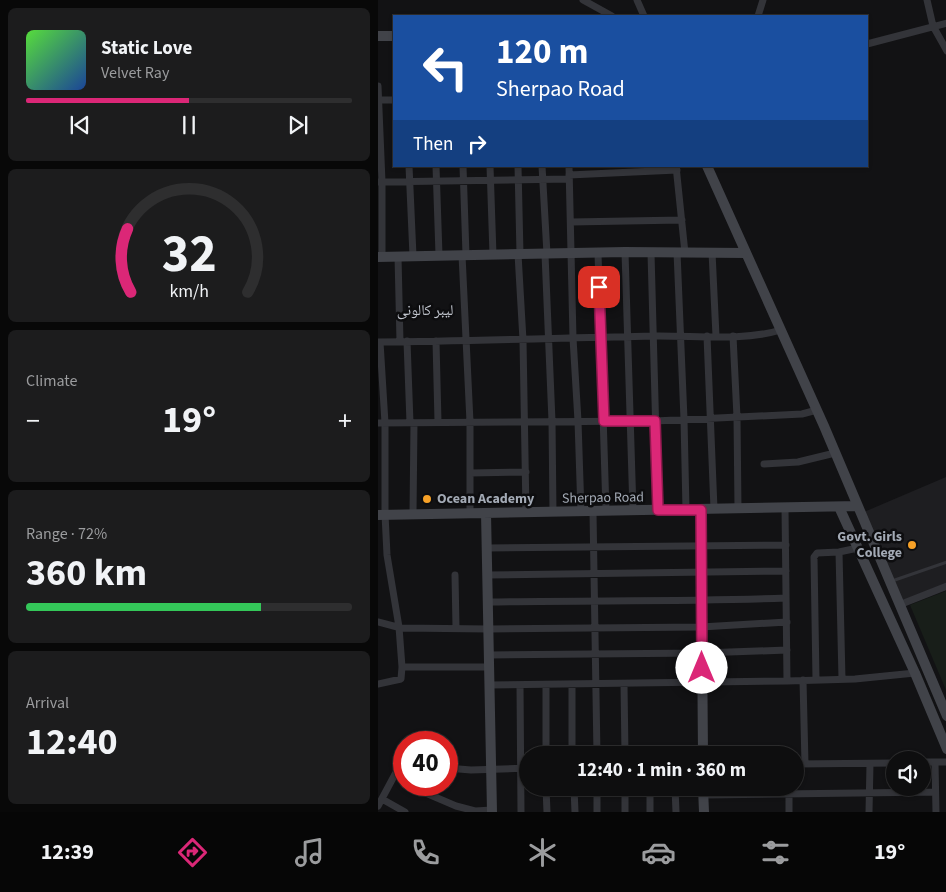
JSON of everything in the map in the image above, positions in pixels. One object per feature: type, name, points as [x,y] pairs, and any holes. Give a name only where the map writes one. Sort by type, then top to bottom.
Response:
[{"type":"street","points":[[583,0],[610,15]]},
{"type":"street","points":[[637,0],[644,15]]},
{"type":"street","points":[[758,15],[764,0]]},
{"type":"street","points":[[928,0],[934,26],[946,50]]},
{"type":"street","points":[[868,44],[946,23]]},
{"type":"street","points":[[378,36],[393,36]]},
{"type":"street","points":[[378,86],[380,257],[625,252],[746,253]]},
{"type":"street","points":[[378,100],[393,100]]},
{"type":"street","points":[[409,167],[413,256]]},
{"type":"street","points":[[436,167],[439,256]]},
{"type":"street","points":[[463,167],[466,341],[470,422],[470,514]]},
{"type":"street","points":[[490,167],[493,255]]},
{"type":"street","points":[[518,167],[519,254],[526,421],[526,513]]},
{"type":"street","points":[[542,167],[552,421],[552,512]]},
{"type":"street","points":[[569,167],[580,512]]},
{"type":"street","points":[[708,167],[836,452],[946,716]]},
{"type":"street","points":[[380,182],[542,180],[676,168],[682,220],[680,336],[686,510]]},
{"type":"street","points":[[571,222],[682,220]]},
{"type":"street","points":[[625,252],[633,511]]},
{"type":"street","points":[[712,252],[716,336]]},
{"type":"street","points":[[598,253],[606,511]]},
{"type":"street","points":[[650,253],[658,510]]},
{"type":"street","points":[[398,256],[412,423],[413,514]]},
{"type":"street","points":[[378,684],[400,679],[402,667],[399,627],[382,514],[382,423],[379,342],[733,336],[765,334],[781,330]]},
{"type":"street","points":[[707,336],[714,509]]},
{"type":"street","points":[[733,336],[737,417],[738,509]]},
{"type":"street","points":[[436,341],[438,422]]},
{"type":"street","points":[[382,423],[655,421],[802,414],[817,410]]},
{"type":"street","points":[[764,464],[805,461],[836,452]]},
{"type":"street","points":[[470,473],[526,472]]},
{"type":"street","name":"Sherpao Road","points":[[382,514],[593,512],[858,506]]},
{"type":"street","points":[[839,507],[915,673],[946,749]]},
{"type":"street","points":[[785,508],[787,681]]},
{"type":"street","points":[[701,510],[703,746]]},
{"type":"street","points":[[593,512],[597,746]]},
{"type":"street","points":[[433,796],[456,806],[475,811],[492,811],[486,513]]},
{"type":"street","points":[[487,548],[786,545]]},
{"type":"street","points":[[816,680],[814,557],[817,553],[840,552],[858,548]]},
{"type":"street","points":[[840,552],[842,679]]},
{"type":"street","points":[[488,575],[786,570]]},
{"type":"street","points":[[455,575],[456,628]]},
{"type":"street","points":[[899,605],[946,586]]},
{"type":"street","points":[[488,602],[594,600],[701,601],[786,598]]},
{"type":"street","points":[[378,622],[399,627],[489,629],[701,627],[787,622]]},
{"type":"street","points":[[489,655],[702,653],[787,650]]},
{"type":"street","points":[[402,667],[489,667]]},
{"type":"street","points":[[489,685],[787,681],[915,673]]},
{"type":"street","points":[[803,680],[804,746]]},
{"type":"street","points":[[546,684],[546,746]]},
{"type":"street","points":[[572,684],[572,746]]},
{"type":"street","points":[[624,684],[626,746]]},
{"type":"street","points":[[520,685],[523,746]]},
{"type":"street","points":[[936,812],[934,762],[946,762]]},
{"type":"street","points":[[804,764],[886,763]]},
{"type":"street","points":[[869,812],[870,764]]},
{"type":"street","points":[[458,769],[519,768]]},
{"type":"street","points":[[393,779],[380,802],[405,812]]},
{"type":"street","points":[[804,790],[935,792]]},
{"type":"street","points":[[521,812],[522,796]]},
{"type":"street","points":[[546,796],[546,812]]},
{"type":"street","points":[[574,796],[574,812]]},
{"type":"street","points":[[597,796],[597,812]]},
{"type":"street","points":[[625,796],[625,812]]},
{"type":"street","points":[[650,796],[650,812]]},
{"type":"street","points":[[675,796],[676,812]]},
{"type":"street","points":[[703,796],[704,812]]},
{"type":"street","points":[[789,796],[789,812]]},
{"type":"lane","points":[[889,582],[946,562]]},
{"type":"shaded area","name":"Govt. Girls College","points":[[946,477],[946,583],[902,601],[864,512]]},
{"type":"shaded area","points":[[946,591],[946,690],[910,605]]},
{"type":"place","name":"Ocean Academy","points":[[427,499]]},
{"type":"place","name":"Govt. Girls College","points":[[912,545]]},
{"type":"district","name":"لیبر کالونی","points":[[425,310]]},
{"type":"route","points":[[599,287],[604,421],[655,421],[658,510],[701,510],[702,668]]}]
